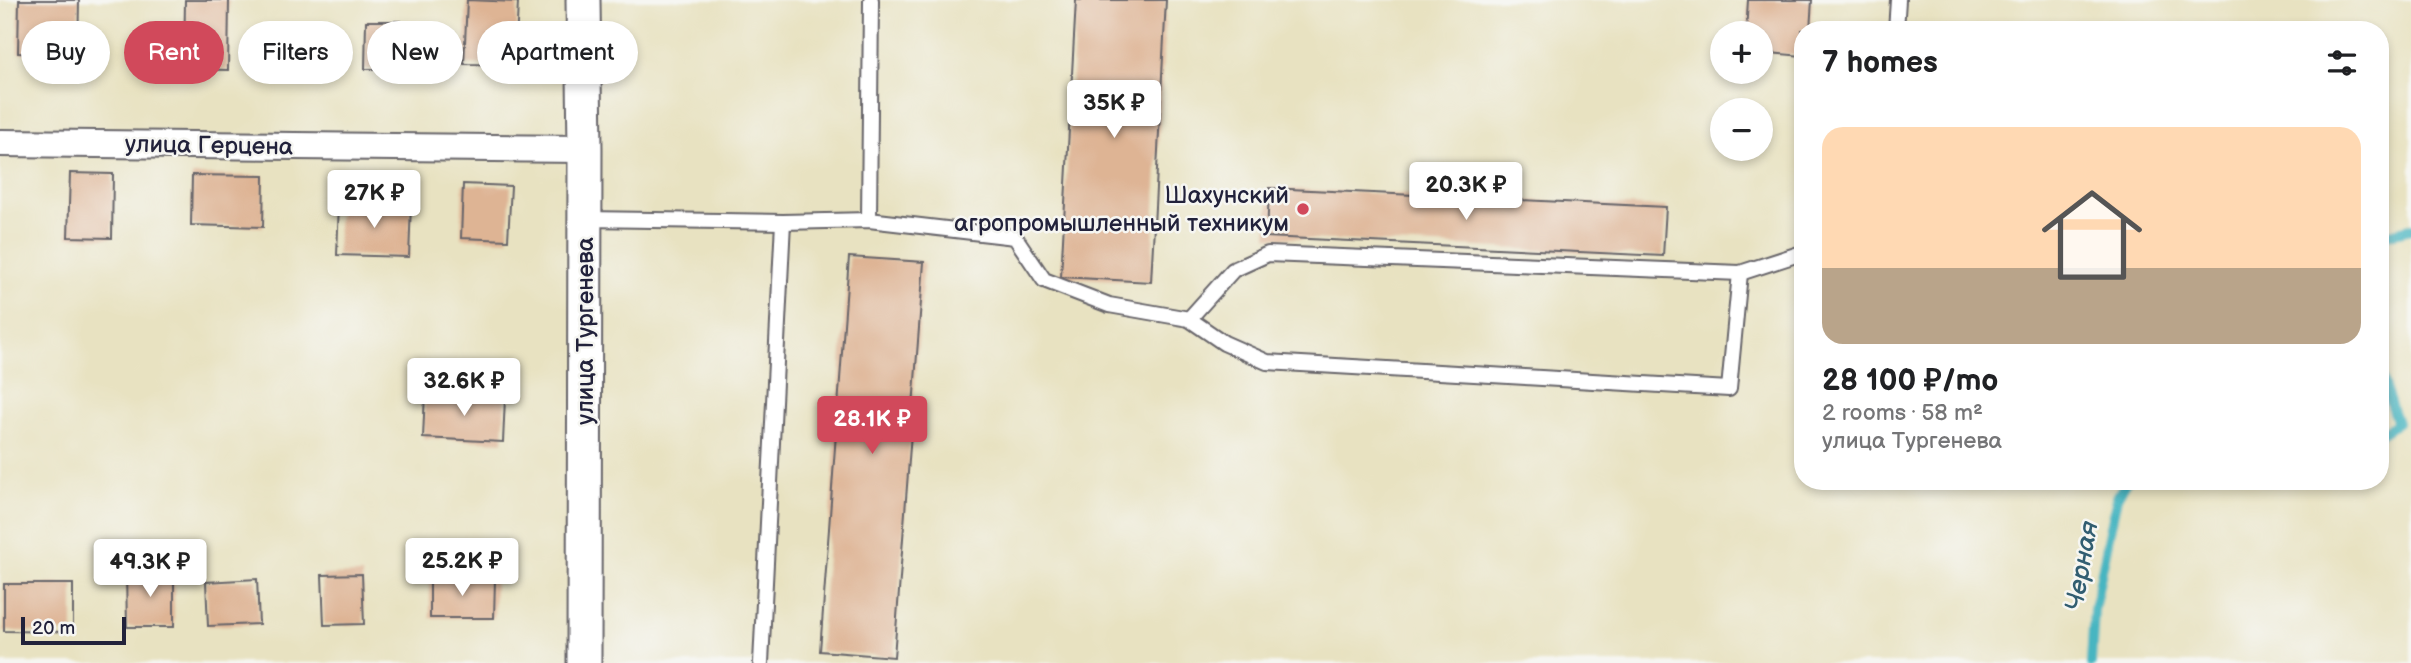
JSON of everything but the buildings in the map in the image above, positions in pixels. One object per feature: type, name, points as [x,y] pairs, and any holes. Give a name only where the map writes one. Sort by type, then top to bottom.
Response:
[{"type":"street","name":"улица Тургенева","points":[[583,0],[584,663]]},
{"type":"street","name":"улица Герцена","points":[[0,143],[585,149]]},
{"type":"lane","points":[[869,220],[871,0]]},
{"type":"lane","points":[[1897,21],[1898,0]]},
{"type":"lane","points":[[585,219],[783,222],[869,220],[1015,237],[1044,280],[1109,305],[1189,319],[1224,343],[1267,362],[1729,389],[1740,273]]},
{"type":"lane","points":[[761,663],[783,222]]},
{"type":"lane","points":[[1189,319],[1233,270],[1268,254],[1740,273],[1794,256]]},
{"type":"waterway","name":"Черная","points":[[2389,234],[2411,229]]},
{"type":"waterway","name":"Черная","points":[[2389,400],[2397,423],[2389,428]]},
{"type":"waterway","name":"Черная","points":[[2091,663],[2094,610],[2117,497],[2121,490]]},
{"type":"place","name":"Шахунский агропромышленный техникум","points":[[1303,209]]}]
